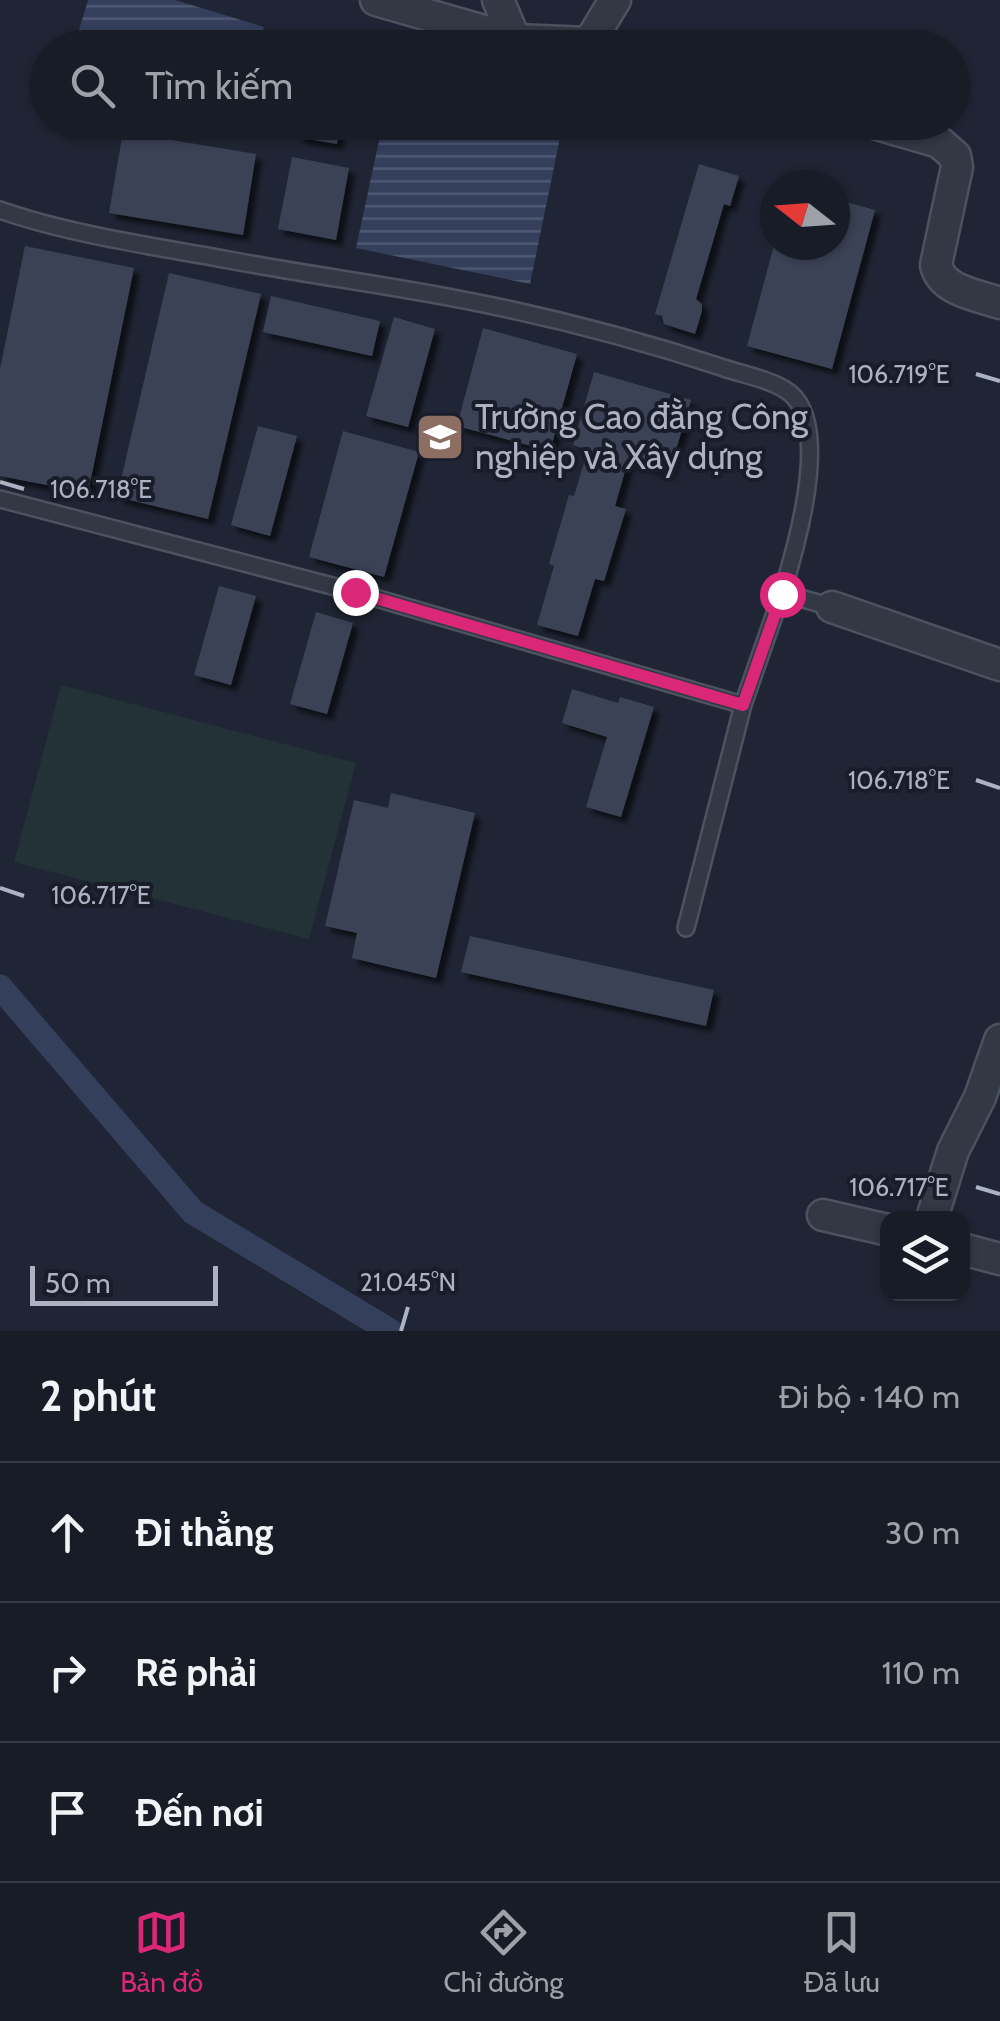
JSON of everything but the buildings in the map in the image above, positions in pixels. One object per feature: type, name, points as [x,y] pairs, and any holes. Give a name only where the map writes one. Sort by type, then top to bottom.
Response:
[{"type":"street","points":[[376,0],[480,30]]},
{"type":"street","points":[[498,0],[510,30]]},
{"type":"street","points":[[604,30],[615,0]]},
{"type":"street","points":[[932,140],[955,156],[958,167],[936,264],[938,275],[946,284],[1000,304]]},
{"type":"street","points":[[832,607],[1000,665]]},
{"type":"street","points":[[934,1211],[953,1151],[980,1097],[1000,1040]]},
{"type":"street","points":[[823,1215],[880,1228]]},
{"type":"street","points":[[970,1251],[1000,1259]]},
{"type":"lane","points":[[0,210],[195,254],[455,298],[550,320],[699,360],[796,397],[806,414],[809,437],[806,504],[782,594],[743,705],[686,928]]},
{"type":"lane","points":[[0,499],[355,592],[743,705]]},
{"type":"lane","points":[[782,594],[832,607]]},
{"type":"shaded area","points":[[61,685],[356,763],[309,939],[14,862]]},
{"type":"water","points":[[88,0],[175,0],[264,27],[263,30],[79,30]]},
{"type":"water","points":[[379,140],[560,140],[530,284],[356,248]]},
{"type":"waterway","points":[[0,987],[193,1212],[390,1331]]},
{"type":"place","name":"Trường Cao đằng Công nghiệp và Xây dựng","points":[[440,437]]},
{"type":"route","points":[[355,592],[743,705],[782,594]]}]
